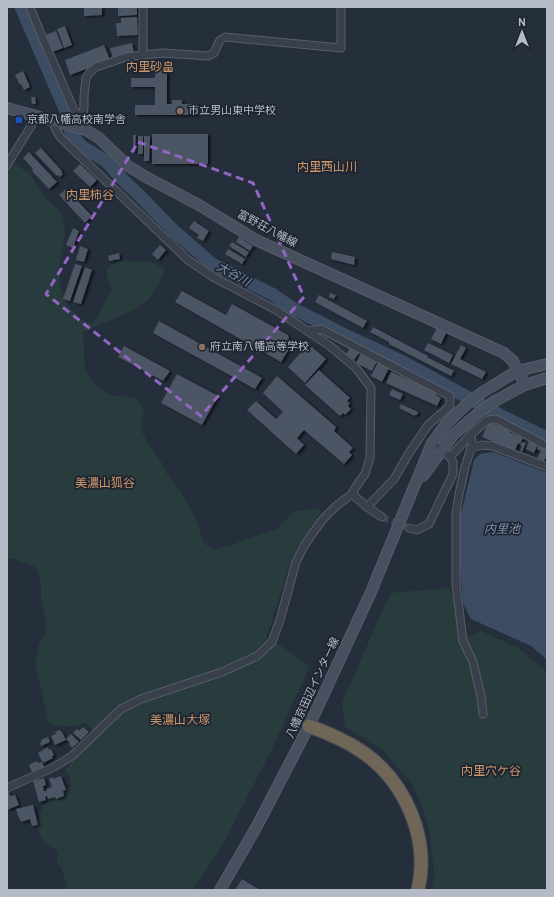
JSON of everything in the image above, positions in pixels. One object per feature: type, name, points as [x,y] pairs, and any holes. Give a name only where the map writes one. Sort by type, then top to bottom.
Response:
[{"type":"highway","points":[[309,726],[360,757],[372,767],[393,792],[401,807],[411,835],[414,851],[412,890]]},
{"type":"highway","points":[[309,726],[341,738],[363,752],[376,762],[398,788],[414,820],[418,835],[421,851],[421,868],[418,890]]},
{"type":"main road","name":"富野荘八幡線","points":[[7,108],[33,116],[83,125],[128,166],[199,205],[256,240],[504,353],[513,361],[525,385]]},
{"type":"main road","points":[[517,371],[547,364]]},
{"type":"main road","name":"八幡京田辺インター線","points":[[220,890],[257,826],[309,726],[371,592],[432,443],[446,424],[467,404],[517,371]]},
{"type":"main road","points":[[525,385],[547,378]]},
{"type":"main road","name":"八幡京田辺インター線","points":[[413,489],[454,434],[495,401],[525,385]]},
{"type":"street","points":[[30,7],[74,110],[83,125]]},
{"type":"street","points":[[143,7],[143,54]]},
{"type":"street","points":[[83,125],[86,78],[96,67],[126,57],[143,54],[163,53],[208,56],[214,53],[220,40],[225,37],[341,48],[340,7]]},
{"type":"street","points":[[7,165],[31,126],[33,116]]},
{"type":"street","points":[[7,788],[54,768],[72,756],[121,708],[141,699],[222,672],[257,656],[272,642],[280,620],[296,562],[303,548],[323,519],[336,506],[352,494],[365,474],[370,458],[371,388],[356,368],[330,346],[276,310],[213,277],[188,260],[61,138],[56,130],[56,121]]},
{"type":"street","points":[[308,331],[321,329],[450,396],[450,406],[428,425],[408,453],[394,479],[367,507]]},
{"type":"street","points":[[450,457],[471,434],[488,420],[496,419],[547,446]]},
{"type":"street","points":[[471,434],[472,445],[463,474],[456,512],[456,585],[463,641],[474,662],[483,714]]},
{"type":"street","points":[[409,528],[418,530],[429,524],[453,474],[453,462],[450,457],[432,443]]},
{"type":"street","points":[[471,448],[482,445],[493,446],[547,467]]},
{"type":"street","points":[[352,494],[367,507],[382,516]]},
{"type":"highlighted area","points":[[138,142],[253,183],[304,297],[201,416],[46,294]]},
{"type":"shaded area","points":[[7,160],[29,173],[45,197],[61,213],[65,229],[59,267],[60,284],[65,300],[72,311],[82,321],[93,324],[96,320],[112,291],[106,269],[117,261],[151,262],[165,269],[159,284],[148,300],[134,310],[83,332],[85,369],[96,387],[114,396],[135,397],[144,409],[141,430],[162,463],[167,474],[180,490],[197,521],[204,543],[213,550],[277,529],[293,512],[319,508],[321,512],[296,549],[266,637],[289,651],[309,668],[271,751],[222,846],[193,890],[66,890],[67,888],[62,869],[57,862],[58,851],[43,842],[37,827],[43,806],[58,793],[71,787],[70,776],[65,771],[74,758],[97,736],[86,723],[62,727],[48,722],[35,662],[38,647],[46,632],[45,615],[41,601],[41,583],[36,567],[7,558]]},
{"type":"shaded area","points":[[450,588],[466,638],[481,631],[517,647],[547,672],[547,890],[432,890],[434,873],[428,823],[412,784],[381,749],[345,727],[342,703],[390,593]]},
{"type":"water","name":"内里池","points":[[493,452],[547,473],[547,660],[531,646],[471,619],[463,603],[456,521],[462,510],[474,460],[480,454]]},
{"type":"building","points":[[84,7],[102,7],[102,15],[84,16]]},
{"type":"building","points":[[118,7],[137,7],[137,15],[118,16]]},
{"type":"building","points":[[137,17],[138,35],[117,36],[116,23],[121,23],[121,18]]},
{"type":"building","points":[[65,26],[72,45],[64,48],[57,29]]},
{"type":"building","points":[[56,31],[63,48],[52,52],[45,35]]},
{"type":"building","points":[[132,43],[134,52],[113,58],[110,48]]},
{"type":"building","points":[[104,45],[110,60],[70,75],[65,60]]},
{"type":"building","points":[[155,66],[167,66],[167,104],[172,104],[172,100],[182,100],[182,104],[197,104],[197,115],[135,115],[135,105],[155,105],[155,87],[131,87],[131,78],[155,78]]},
{"type":"building","points":[[23,71],[30,87],[24,90],[15,75]]},
{"type":"building","points":[[31,97],[35,97],[36,104],[32,104]]},
{"type":"building","points":[[152,134],[208,134],[208,164],[152,164]]},
{"type":"building","points":[[133,135],[136,135],[135,152],[133,152]]},
{"type":"building","points":[[138,136],[143,136],[143,154],[138,154]]},
{"type":"building","points":[[144,136],[150,136],[149,161],[144,161]]},
{"type":"building","points":[[41,148],[62,171],[61,172],[63,174],[60,177],[58,175],[57,176],[35,153]]},
{"type":"building","points":[[29,152],[57,182],[49,189],[32,171],[33,169],[23,158]]},
{"type":"building","points":[[80,164],[97,180],[90,187],[73,171]]},
{"type":"building","points":[[66,189],[92,216],[85,223],[59,195]]},
{"type":"building","points":[[194,221],[209,231],[203,241],[197,238],[199,235],[189,228]]},
{"type":"building","points":[[73,228],[79,231],[73,248],[66,245]]},
{"type":"building","points":[[239,237],[253,246],[250,251],[236,242]]},
{"type":"building","points":[[232,242],[249,252],[246,257],[229,246]]},
{"type":"building","points":[[160,245],[166,250],[158,260],[152,254]]},
{"type":"building","points":[[80,246],[88,249],[84,262],[76,260]]},
{"type":"building","points":[[228,249],[245,259],[242,264],[225,254]]},
{"type":"building","points":[[332,252],[355,257],[354,265],[331,259]]},
{"type":"building","points":[[119,253],[120,259],[109,261],[108,256]]},
{"type":"building","points":[[75,264],[82,266],[70,301],[63,299]]},
{"type":"building","points":[[85,267],[92,270],[81,304],[73,302]]},
{"type":"building","points":[[182,291],[226,315],[232,304],[288,335],[291,346],[281,362],[175,302]]},
{"type":"building","points":[[330,293],[336,295],[334,299],[329,297]]},
{"type":"building","points":[[319,295],[367,321],[363,328],[315,302]]},
{"type":"building","points":[[159,321],[262,378],[255,389],[153,333]]},
{"type":"building","points":[[373,327],[454,371],[451,376],[389,344],[389,342],[370,332]]},
{"type":"building","points":[[437,328],[446,333],[441,344],[431,339]]},
{"type":"building","points":[[428,343],[453,355],[449,363],[424,350]]},
{"type":"building","points":[[461,345],[466,348],[460,359],[486,372],[482,379],[451,364]]},
{"type":"building","points":[[124,346],[170,371],[163,381],[118,357]]},
{"type":"building","points":[[312,347],[326,359],[305,383],[288,367],[304,349],[307,352]]},
{"type":"building","points":[[351,347],[359,353],[354,360],[346,354]]},
{"type":"building","points":[[361,353],[377,361],[372,371],[356,363]]},
{"type":"building","points":[[378,362],[389,368],[382,382],[371,376]]},
{"type":"building","points":[[319,370],[350,398],[347,401],[350,403],[348,406],[351,409],[345,415],[343,413],[340,416],[305,385]]},
{"type":"building","points":[[391,372],[416,383],[419,382],[418,384],[437,393],[436,395],[441,398],[437,406],[386,383]]},
{"type":"building","points":[[177,374],[218,396],[202,425],[161,403]]},
{"type":"building","points":[[277,376],[336,427],[334,431],[353,448],[349,452],[352,455],[344,464],[304,430],[297,438],[304,445],[296,454],[247,410],[256,401],[276,419],[283,412],[263,393]]},
{"type":"building","points":[[392,389],[403,394],[400,400],[389,395]]},
{"type":"building","points":[[401,404],[418,412],[417,415],[415,416],[399,408]]},
{"type":"building","points":[[489,422],[510,430],[509,432],[523,438],[520,444],[518,443],[515,451],[482,437]]},
{"type":"building","points":[[529,441],[538,444],[534,453],[526,449]]},
{"type":"building","points":[[522,442],[526,443],[522,452],[520,451],[522,446],[520,446]]},
{"type":"building","points":[[539,445],[547,448],[547,455],[544,461],[537,458],[541,451],[537,449]]},
{"type":"building","points":[[83,727],[89,732],[81,740],[73,733],[77,729],[79,731]]},
{"type":"building","points":[[60,730],[66,740],[55,745],[51,736]]},
{"type":"building","points":[[71,734],[79,742],[72,748],[66,739]]},
{"type":"building","points":[[48,737],[50,742],[41,746],[41,740]]},
{"type":"building","points":[[48,747],[54,755],[52,756],[53,758],[43,763],[38,753]]},
{"type":"building","points":[[37,761],[38,763],[42,762],[45,769],[42,770],[41,768],[32,772],[29,765]]},
{"type":"building","points":[[61,776],[66,790],[63,791],[64,796],[56,799],[55,797],[48,799],[47,796],[45,797],[46,800],[39,802],[33,781],[44,778],[46,785],[43,786],[44,791],[47,791],[46,789],[52,787],[49,779]]},
{"type":"building","points":[[9,792],[10,796],[15,795],[19,805],[7,810],[7,793]]},
{"type":"building","points":[[33,805],[38,825],[32,826],[30,819],[20,821],[16,809]]},
{"type":"building","points":[[242,879],[260,890],[235,890]]},
{"type":"waterway","name":"大谷川","points":[[21,7],[68,116],[71,133],[81,146],[106,161],[174,231],[212,264],[272,294],[294,309],[403,362],[500,415],[547,438]]},
{"type":"tunnel","points":[[382,517],[409,528]]},
{"type":"place","name":"市立男山東中学校","points":[[180,111]]},
{"type":"place","name":"京都八幡高校南学舎","points":[[19,120]]},
{"type":"place","name":"府立南八幡高等学校","points":[[202,347]]},
{"type":"district","name":"内里砂畠","points":[[150,68]]},
{"type":"district","name":"内里西山川","points":[[327,168]]},
{"type":"district","name":"内里柿谷","points":[[90,196]]},
{"type":"district","name":"美濃山狐谷","points":[[105,484]]},
{"type":"district","name":"美濃山大塚","points":[[180,721]]},
{"type":"district","name":"内里穴ケ谷","points":[[491,772]]}]
